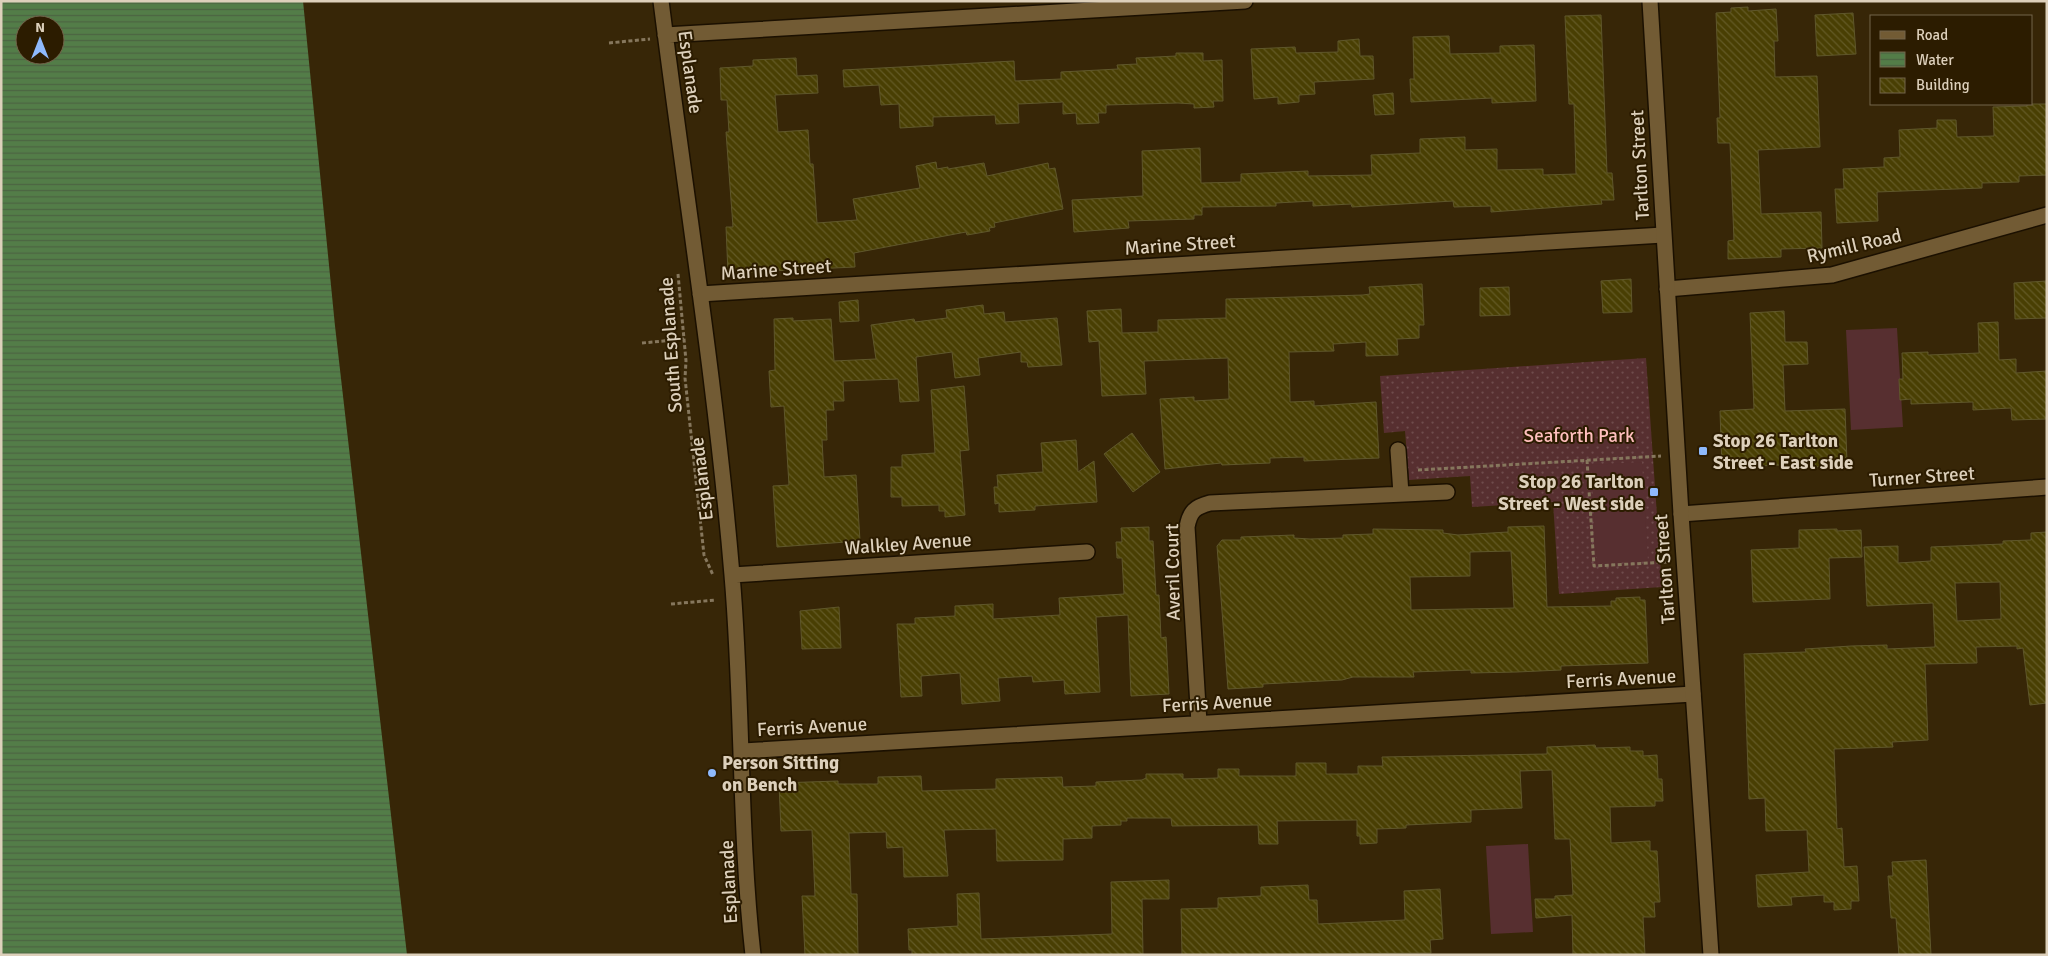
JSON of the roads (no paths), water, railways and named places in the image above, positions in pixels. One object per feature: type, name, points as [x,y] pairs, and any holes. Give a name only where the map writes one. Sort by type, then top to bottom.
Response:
[{"type":"street","name":"Esplanade","points":[[661,1],[700,294],[732,575],[742,751],[745,852],[753,955]]},
{"type":"street","points":[[665,35],[1245,1]]},
{"type":"street","name":"Tarlton Street","points":[[1650,1],[1677,455],[1711,955]]},
{"type":"street","name":"Rymill Road","points":[[1667,289],[1832,275],[2047,215]]},
{"type":"street","name":"Marine Street","points":[[700,294],[1663,235]]},
{"type":"street","points":[[1398,450],[1401,494]]},
{"type":"street","name":"Turner Street","points":[[1681,514],[2047,487]]},
{"type":"street","name":"Averil Court","points":[[1199,723],[1187,527],[1189,515],[1196,506],[1210,503],[1447,492]]},
{"type":"street","name":"Walkley Avenue","points":[[732,575],[1087,552]]},
{"type":"street","name":"Ferris Avenue","points":[[742,751],[1693,694]]},
{"type":"water","points":[[1,1],[303,1],[335,326],[407,955],[1,955]]},
{"type":"place","name":"Stop 26 Tarlton Street - East side","points":[[1703,451]]},
{"type":"place","name":"Stop 26 Tarlton Street - West side","points":[[1654,492]]},
{"type":"place","name":"Person Sitting on Bench","points":[[712,773]]},
{"type":"park label","name":"Seaforth Park","points":[[1579,435]]}]
